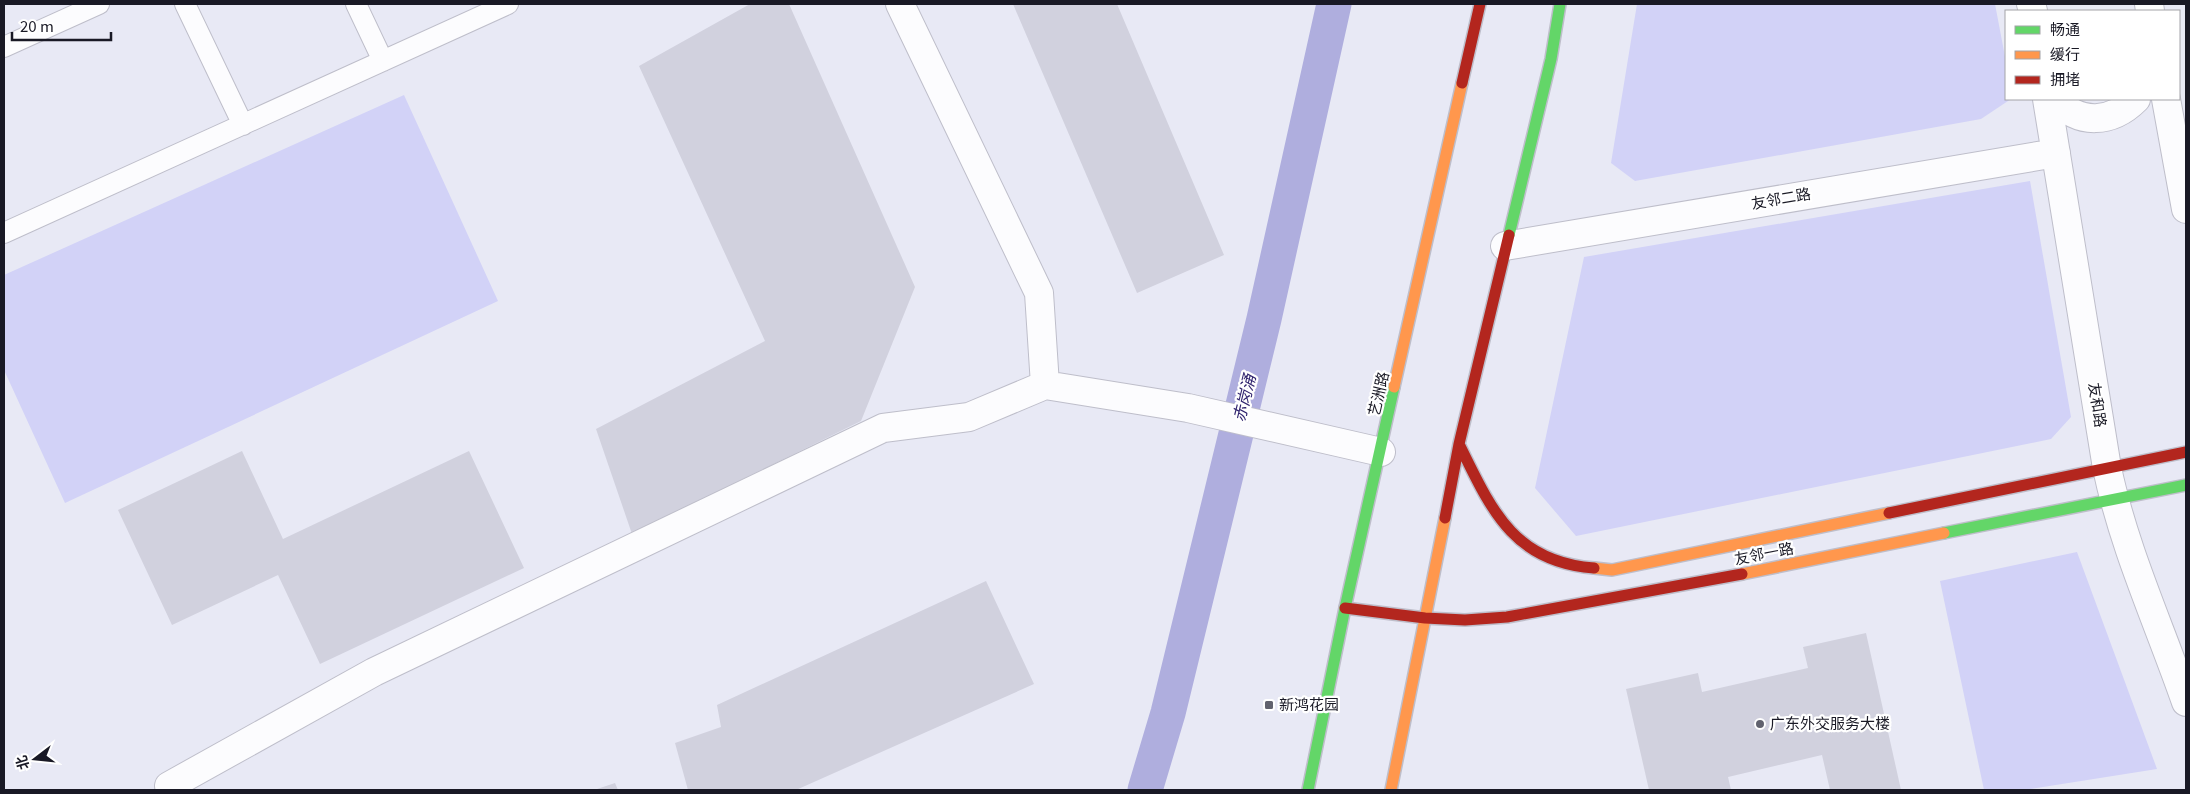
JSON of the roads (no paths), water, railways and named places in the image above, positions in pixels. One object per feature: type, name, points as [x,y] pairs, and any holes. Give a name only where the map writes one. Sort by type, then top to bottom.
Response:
[{"type":"street","points":[[900,4],[1039,293],[1045,385]]},
{"type":"street","name":"艺洲路","points":[[1308,790],[1345,608],[1480,4]]},
{"type":"street","points":[[1391,790],[1459,444],[1551,58],[1560,4]]},
{"type":"street","name":"友和路","points":[[2047,100],[2107,468],[2114,500],[2140,582],[2186,702]]},
{"type":"street","points":[[2057,100],[2063,107],[2082,118],[2105,117],[2135,100]]},
{"type":"street","points":[[2166,100],[2179,130],[2186,208]]},
{"type":"street","name":"友邻二路","points":[[1505,246],[2056,153]]},
{"type":"street","points":[[169,786],[374,672],[883,428],[969,417],[1045,385],[1215,414],[1381,452]]},
{"type":"street","name":"友邻一路","points":[[1459,444],[1480,488],[1498,517],[1526,547],[1558,563],[1612,570],[2186,452]]},
{"type":"street","name":"友邻一路","points":[[1345,608],[1425,618],[1465,620],[1552,610],[2186,485]]},
{"type":"lane","points":[[4,47],[100,4]]},
{"type":"lane","points":[[185,4],[243,125]]},
{"type":"lane","points":[[356,4],[383,61]]},
{"type":"lane","points":[[4,233],[508,4]]},
{"type":"waterway","name":"赤岗涌","points":[[1145,790],[1168,713],[1264,319],[1334,4]]},
{"type":"place","name":"新鸿花园","points":[[1269,705]]},
{"type":"place","name":"广东外交服务大楼","points":[[1760,724]]}]
